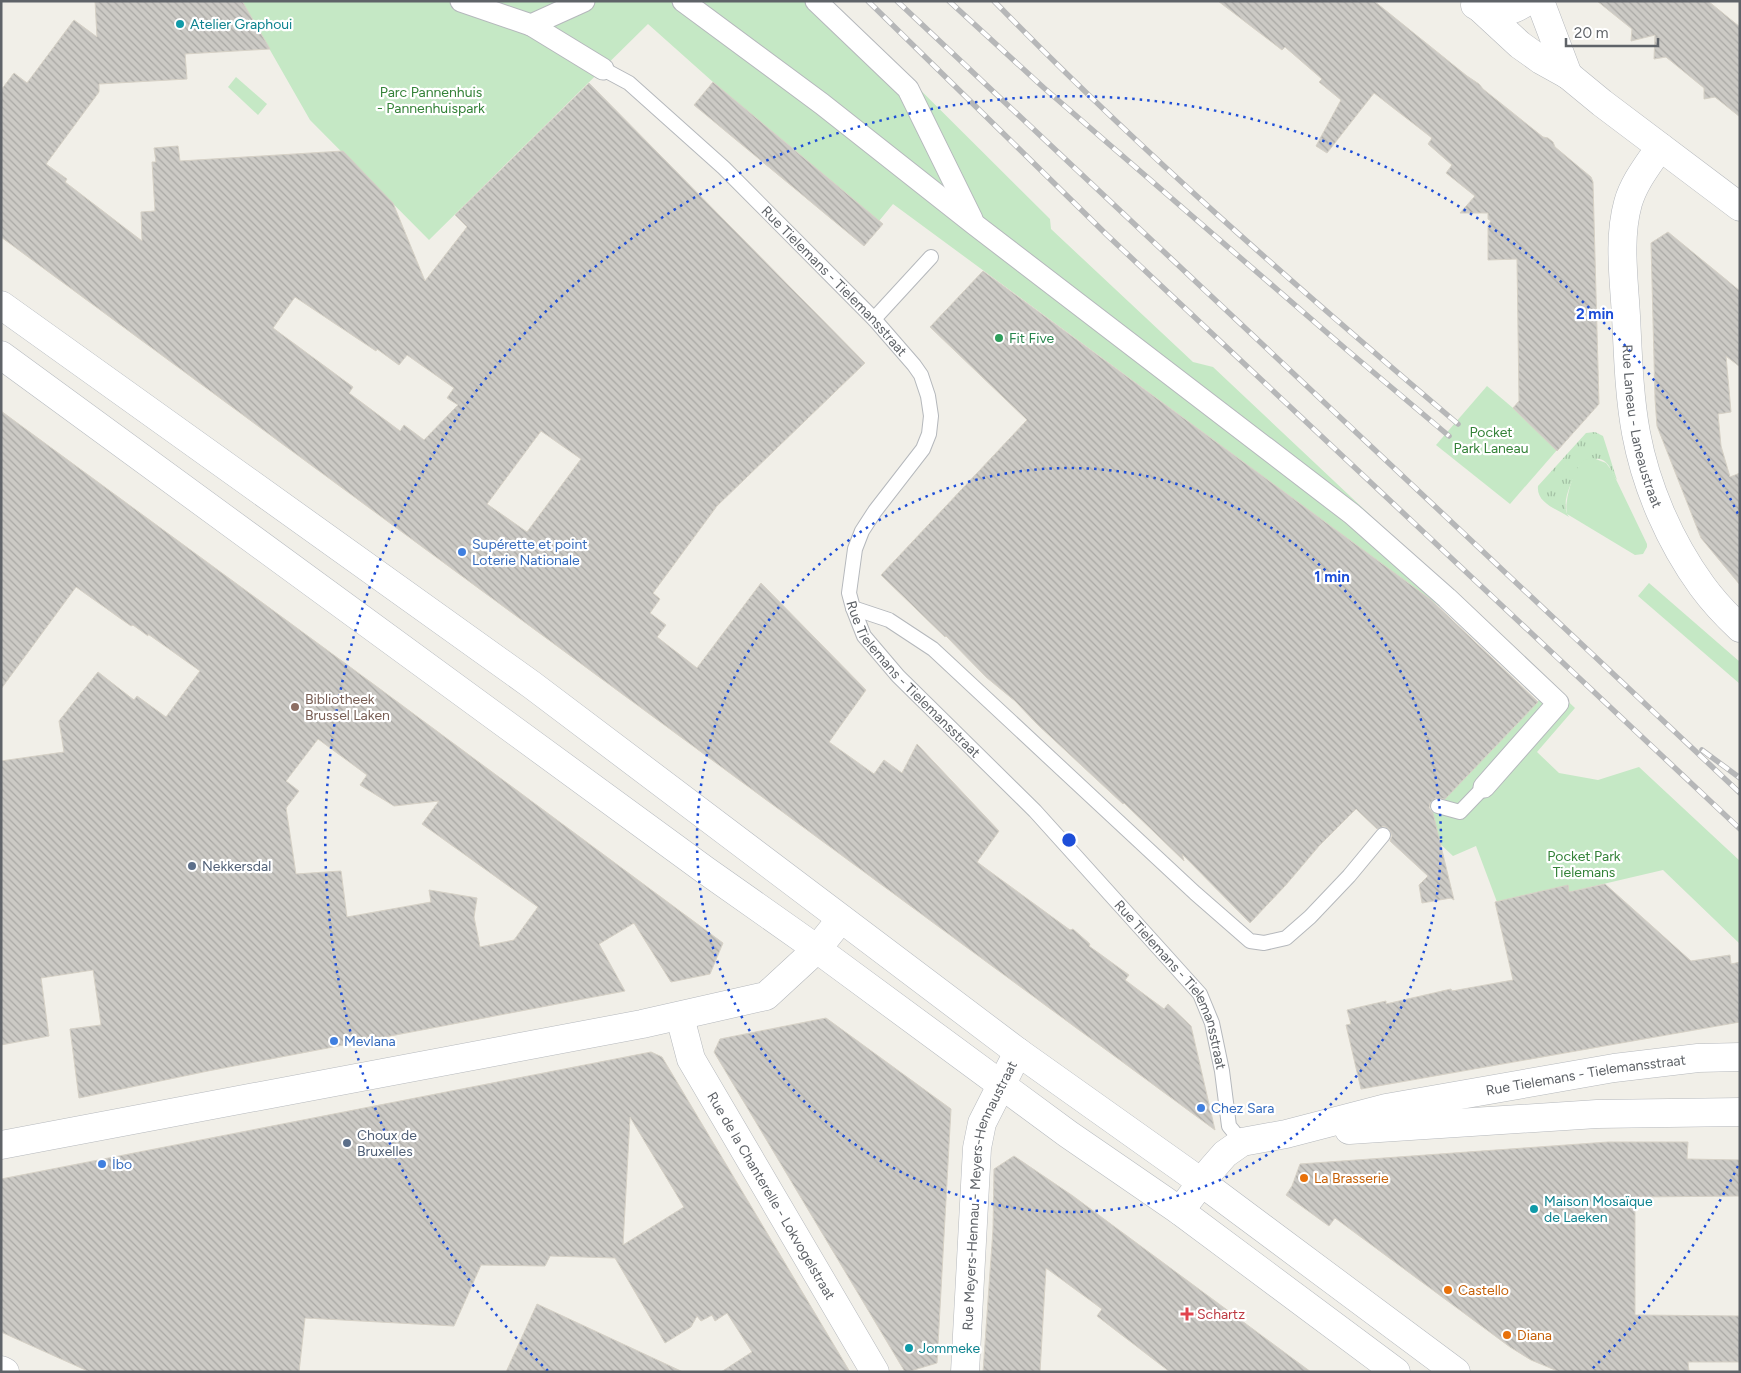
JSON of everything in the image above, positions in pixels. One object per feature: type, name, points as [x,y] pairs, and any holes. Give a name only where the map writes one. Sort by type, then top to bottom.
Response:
[{"type":"street","points":[[460,1],[531,25],[603,69]]},
{"type":"street","points":[[531,25],[584,1]]},
{"type":"street","points":[[683,1],[822,104],[974,224],[1352,514],[1447,598],[1558,703],[1484,787]]},
{"type":"street","points":[[816,1],[908,89],[974,224]]},
{"type":"street","points":[[1475,5],[1490,12],[1501,12],[1512,10],[1527,1]]},
{"type":"street","points":[[1540,1],[1568,75]]},
{"type":"street","points":[[1475,5],[1520,45],[1541,60],[1568,75],[1740,208]]},
{"type":"street","name":"Rue Laneau - Laneaustraat","points":[[1660,147],[1634,188],[1628,202],[1624,224],[1624,290],[1632,406],[1636,434],[1643,463],[1654,494],[1681,553],[1702,586],[1740,628]]},
{"type":"street","points":[[1,305],[532,685],[1018,1052],[1201,1182],[1456,1372]]},
{"type":"street","points":[[1,355],[1068,1134],[1180,1211],[1396,1372]]},
{"type":"street","points":[[1,1145],[680,1017],[766,996],[817,949],[841,919]]},
{"type":"street","name":"Rue de la Chanterelle - Lokvogelstraat","points":[[680,1017],[691,1059],[875,1372]]},
{"type":"street","name":"Rue Meyers-Hennau - Meyers-Hennaustraat","points":[[965,1372],[977,1148],[982,1123],[1018,1052]]},
{"type":"street","name":"Rue Tielemans - Tielemansstraat","points":[[1180,1211],[1225,1154],[1242,1142],[1286,1134],[1386,1108],[1614,1068],[1698,1058],[1740,1057]]},
{"type":"street","name":"Rue Tielemans - Tielemansstraat","points":[[1286,1134],[1597,1114],[1740,1112]]},
{"type":"street","points":[[1,1370],[5,1372]]},
{"type":"lane","name":"Rue Tielemans - Tielemansstraat","points":[[603,69],[636,88],[717,162],[874,319],[921,375],[928,396],[931,416],[929,434],[923,449],[886,495],[862,531],[854,549],[849,592],[852,608],[864,636],[898,676],[1035,811],[1200,994],[1212,1023],[1222,1071],[1229,1126],[1242,1142]]},
{"type":"lane","points":[[874,319],[930,257]]},
{"type":"lane","points":[[852,608],[889,620],[933,649],[1188,886],[1250,941],[1264,943],[1286,938],[1310,917],[1349,876],[1383,835]]},
{"type":"lane","points":[[1438,806],[1460,812],[1484,787]]},
{"type":"green space","name":"Parc Pannenhuis - Pannenhuispark","points":[[242,1],[831,1],[1050,219],[1051,229],[1193,362],[1213,367],[1575,708],[1537,752],[1559,773],[1598,780],[1639,767],[1740,861],[1740,944],[1663,870],[1569,892],[1497,902],[1476,846],[1453,856],[1420,825],[1539,700],[1443,609],[893,204],[879,221],[713,82],[648,24],[429,240],[310,120]]},
{"type":"green space","points":[[236,77],[267,104],[258,115],[228,87]]},
{"type":"green space","name":"Pocket Park Laneau","points":[[1487,386],[1557,450],[1510,504],[1436,445]]},
{"type":"green space","points":[[1595,432],[1603,436],[1617,480],[1606,462],[1602,460],[1591,460],[1579,466],[1566,499],[1566,512],[1569,517],[1553,508],[1540,497],[1538,486],[1586,433]]},
{"type":"green space","points":[[1593,458],[1606,463],[1612,471],[1647,544],[1643,554],[1635,555],[1567,514],[1568,495],[1575,472],[1583,461]]},
{"type":"green space","points":[[1649,583],[1740,662],[1740,684],[1638,596]]},
{"type":"building","points":[[95,1],[242,1],[270,49],[185,54],[187,79],[99,84],[99,92],[46,164],[67,179],[65,182],[142,241],[141,212],[155,211],[152,162],[156,162],[154,148],[178,146],[180,161],[343,151],[393,203],[425,281],[467,227],[455,215],[589,83],[865,363],[717,506],[653,593],[660,599],[650,613],[666,625],[657,637],[697,668],[761,583],[866,690],[829,742],[874,774],[884,760],[902,773],[917,744],[999,831],[977,862],[1070,930],[1073,929],[1090,944],[1089,946],[1129,975],[1125,980],[1164,1009],[1168,1004],[1191,1026],[1215,1130],[1,237],[1,90],[14,73],[27,83],[74,20],[97,37]],"holes":[[[295,297],[399,365],[407,355],[454,388],[447,398],[458,405],[424,440],[404,425],[400,431],[349,393],[353,387],[273,328]],[[541,431],[581,459],[527,532],[487,504]]]},
{"type":"building","points":[[1218,1],[1374,1],[1543,137],[1553,142],[1555,147],[1591,177],[1593,182],[1599,404],[1557,451],[1513,408],[1519,401],[1517,259],[1488,260],[1488,225],[1491,221],[1488,219],[1488,213],[1460,213],[1475,196],[1446,173],[1452,165],[1428,144],[1432,138],[1374,93],[1327,153],[1316,146],[1341,100],[1319,82],[1322,79],[1285,47],[1282,50]]},
{"type":"building","points":[[1597,1],[1708,1],[1740,27],[1740,117],[1715,97],[1704,99],[1704,88],[1666,57],[1654,59],[1655,35],[1631,41],[1632,29]]},
{"type":"building","points":[[713,82],[883,224],[864,246],[694,105]]},
{"type":"building","points":[[1668,232],[1740,291],[1740,367],[1726,356],[1731,412],[1718,414],[1721,446],[1730,477],[1740,473],[1740,585],[1701,538],[1657,426],[1651,243]]},
{"type":"building","points":[[983,271],[1430,599],[1538,702],[1445,799],[1435,798],[1430,803],[1429,808],[1433,813],[1454,900],[1451,898],[1422,903],[1419,885],[1428,876],[1390,841],[1392,836],[1389,829],[1384,826],[1377,829],[1356,809],[1319,846],[1250,923],[1182,854],[1184,861],[1124,803],[1038,725],[1015,701],[986,677],[946,636],[881,575],[1027,420],[930,327]]},
{"type":"building","points":[[1,411],[723,943],[710,974],[671,982],[634,923],[599,944],[625,991],[208,1071],[79,1098],[70,1029],[101,1025],[93,970],[41,978],[49,1036],[1,1045],[1,761],[64,752],[59,721],[98,672],[134,700],[137,696],[166,717],[200,671],[76,587],[1,689]],"holes":[[[318,739],[367,775],[360,785],[394,806],[439,801],[422,824],[538,907],[514,940],[480,947],[474,917],[477,898],[429,890],[431,902],[347,917],[341,871],[296,874],[286,808],[299,791],[286,781]]]},
{"type":"building","points":[[1605,884],[1691,961],[1730,955],[1731,964],[1740,962],[1740,1022],[1361,1089],[1346,1025],[1351,1024],[1347,1010],[1386,1001],[1386,1004],[1451,989],[1452,991],[1513,980],[1495,902],[1568,885],[1569,892]]},
{"type":"building","points":[[826,1018],[951,1109],[937,1363],[907,1372],[905,1372],[714,1052],[720,1039]]},
{"type":"building","points":[[651,1052],[662,1057],[850,1372],[721,1372],[752,1352],[727,1313],[715,1321],[712,1315],[701,1321],[697,1316],[691,1327],[665,1343],[615,1258],[550,1256],[545,1266],[481,1265],[454,1326],[305,1318],[299,1372],[90,1372],[1,1332],[1,1179]],"holes":[[[630,1117],[684,1207],[623,1245]]]},
{"type":"building","points":[[1608,1142],[1688,1142],[1687,1159],[1740,1160],[1740,1196],[1635,1197],[1635,1315],[1740,1316],[1740,1362],[1688,1362],[1689,1372],[1560,1372],[1531,1360],[1510,1347],[1335,1218],[1329,1226],[1286,1195],[1292,1186],[1300,1164]]},
{"type":"building","points":[[1014,1156],[1073,1196],[1311,1372],[1170,1372],[1097,1316],[1102,1309],[1046,1268],[1040,1372],[983,1372],[993,1229],[994,1169]]},
{"type":"building","points":[[537,1304],[625,1345],[683,1372],[506,1372]]},
{"type":"railway","points":[[868,1],[1107,235],[1740,829]]},
{"type":"railway","points":[[897,1],[1740,793]]},
{"type":"railway","points":[[949,1],[1044,88],[1449,436]]},
{"type":"railway","points":[[994,1],[1049,57],[1221,218],[1458,424]]},
{"type":"railway","points":[[1702,750],[1740,778]]},
{"type":"place","name":"Atelier Graphoui","points":[[180,24]]},
{"type":"place","name":"Fit Five","points":[[999,338]]},
{"type":"place","name":"Supérette et point Loterie Nationale","points":[[462,552]]},
{"type":"place","name":"Bibliotheek Brussel Laken","points":[[295,707]]},
{"type":"place","name":"Nekkersdal","points":[[192,866]]},
{"type":"place","name":"Mevlana","points":[[334,1041]]},
{"type":"place","name":"Chez Sara","points":[[1201,1108]]},
{"type":"place","name":"Choux de Bruxelles","points":[[347,1143]]},
{"type":"place","name":"İbo","points":[[102,1164]]},
{"type":"place","name":"La Brasserie","points":[[1304,1178]]},
{"type":"place","name":"Maison Mosaïque de Laeken","points":[[1534,1209]]},
{"type":"place","name":"Castello","points":[[1448,1290]]},
{"type":"place","name":"Schartz","points":[[1187,1314]]},
{"type":"place","name":"Diana","points":[[1507,1335]]},
{"type":"place","name":"Jommeke","points":[[909,1348]]},
{"type":"park label","name":"Pocket Park Tielemans","points":[[1584,864]]}]
